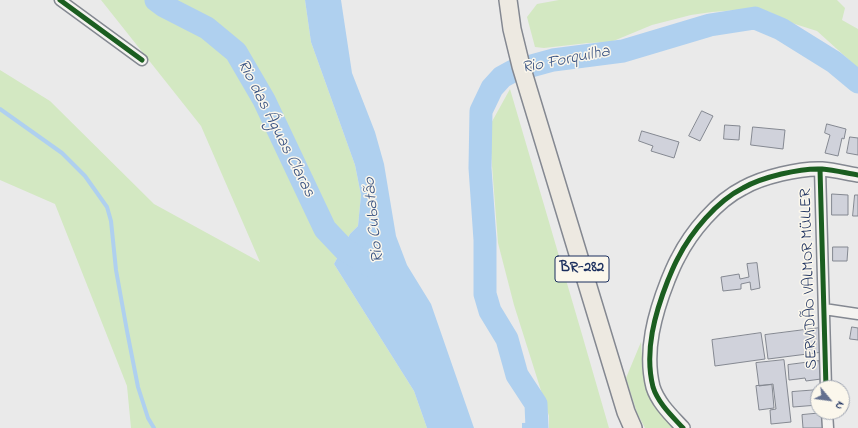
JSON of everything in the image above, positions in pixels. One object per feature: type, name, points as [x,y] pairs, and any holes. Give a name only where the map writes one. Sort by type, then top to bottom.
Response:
[{"type":"highway","name":"BR-282","points":[[509,4],[512,29],[521,66],[627,420],[633,428]]},
{"type":"street","points":[[60,0],[142,60]]},
{"type":"street","points":[[683,428],[657,397],[653,388],[650,360],[652,334],[660,300],[678,258],[696,230],[726,198],[742,188],[760,180],[802,170],[820,169],[858,175]]},
{"type":"street","name":"SERVIDÃO VALMOR MÜLLER","points":[[820,169],[826,380]]},
{"type":"street","points":[[824,309],[858,314]]},
{"type":"green space","points":[[101,0],[305,0],[311,42],[355,165],[361,195],[358,226],[350,234],[334,264],[414,391],[427,428],[131,428],[127,386],[55,204],[0,180],[0,70],[50,101],[154,204],[260,262],[201,126]]},
{"type":"green space","points":[[559,0],[837,0],[845,8],[842,20],[858,29],[858,68],[817,31],[783,20],[770,12],[749,9],[691,15],[652,25],[611,42],[544,48],[535,47],[527,17],[537,4]]},
{"type":"green space","points":[[510,89],[609,428],[549,428],[549,416],[514,305],[498,243],[489,127]]},
{"type":"green space","points":[[641,342],[643,371],[651,396],[666,420],[674,428],[645,428],[637,413],[626,378]]},
{"type":"water","name":"Rio Cubatão","points":[[305,0],[341,0],[352,73],[375,132],[384,164],[396,236],[407,265],[431,304],[474,428],[427,428],[414,391],[334,264],[350,234],[358,226],[361,195],[355,165],[311,42]]},
{"type":"water","points":[[545,422],[545,428],[522,428],[522,423]]},
{"type":"building","points":[[702,111],[713,116],[700,141],[689,136]]},
{"type":"building","points":[[827,124],[846,129],[844,139],[842,138],[838,156],[825,153],[830,135],[825,133]]},
{"type":"building","points":[[725,125],[740,126],[739,140],[724,139]]},
{"type":"building","points":[[753,127],[785,130],[783,149],[751,145]]},
{"type":"building","points":[[642,131],[679,142],[674,158],[651,151],[653,146],[639,141]]},
{"type":"building","points":[[850,137],[858,138],[858,155],[847,153]]},
{"type":"building","points":[[832,194],[848,195],[848,215],[832,215]]},
{"type":"building","points":[[855,195],[858,195],[858,216],[853,216]]},
{"type":"building","points":[[833,247],[848,247],[847,261],[833,261]]},
{"type":"building","points":[[757,263],[760,288],[751,290],[750,282],[741,284],[741,289],[723,291],[721,277],[739,274],[740,279],[749,277],[747,264]]},
{"type":"building","points":[[852,327],[858,328],[858,340],[850,339]]},
{"type":"building","points":[[820,328],[823,352],[768,359],[765,335]]},
{"type":"building","points":[[761,333],[765,359],[715,366],[712,340]]},
{"type":"building","points":[[784,360],[791,422],[771,424],[770,410],[776,409],[773,384],[759,386],[756,363]]},
{"type":"building","points":[[819,361],[821,379],[806,381],[805,378],[789,380],[788,365]]},
{"type":"building","points":[[772,385],[774,408],[759,410],[756,386]]},
{"type":"building","points":[[810,391],[810,406],[793,407],[792,392]]},
{"type":"building","points":[[810,414],[810,420],[824,420],[825,428],[803,428],[802,415]]},
{"type":"waterway","name":"Rio das Águas Claras","points":[[156,0],[164,6],[207,28],[236,52],[264,100],[325,229],[344,249],[369,265]]},
{"type":"waterway","name":"Rio Forquilha","points":[[537,428],[536,404],[517,375],[507,339],[490,311],[485,294],[485,240],[480,168],[481,111],[492,88],[502,77],[513,71],[553,60],[623,51],[710,25],[755,18],[781,29],[834,62],[858,82]]},
{"type":"waterway","points":[[0,109],[62,153],[85,176],[107,207],[111,221],[116,270],[138,387],[148,418],[154,428]]},
{"type":"cycle path","points":[[60,0],[142,60]]},
{"type":"cycle path","points":[[683,428],[666,409],[655,393],[650,360],[650,346],[655,319],[668,280],[683,248],[697,228],[714,209],[733,194],[760,180],[792,172],[813,169],[826,169],[858,175]]},
{"type":"cycle path","points":[[820,169],[826,380]]}]
